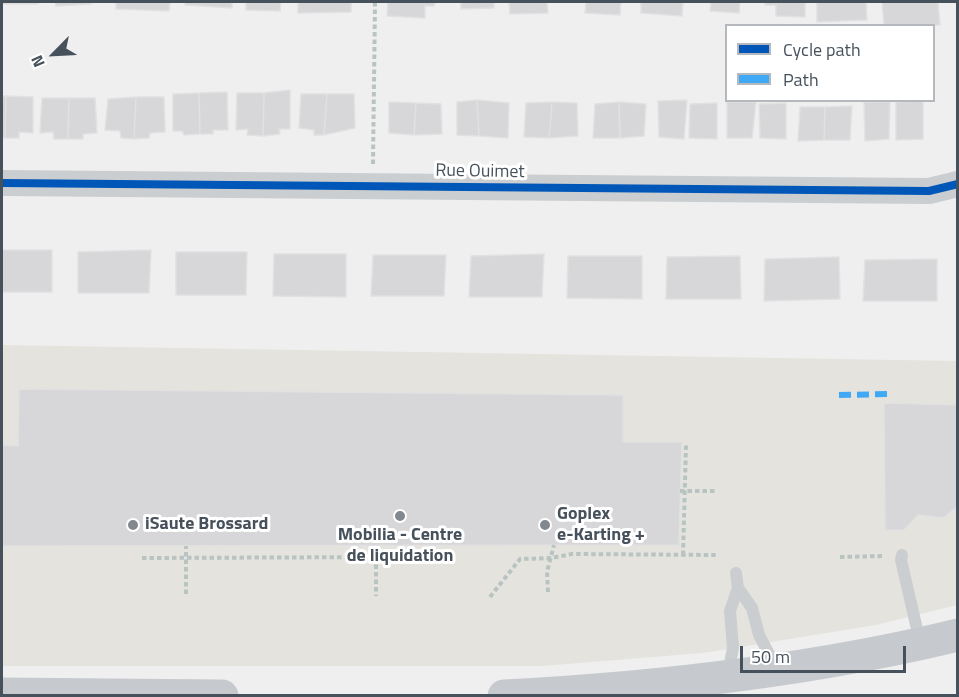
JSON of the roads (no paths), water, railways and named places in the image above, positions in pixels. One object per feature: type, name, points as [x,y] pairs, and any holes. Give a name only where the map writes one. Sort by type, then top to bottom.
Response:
[{"type":"main road","points":[[504,696],[635,687],[728,676],[920,644],[957,635]]},
{"type":"main road","points":[[2,694],[222,696]]},
{"type":"street","name":"Rue Ouimet","points":[[2,183],[928,191],[957,184]]},
{"type":"lane","points":[[902,555],[901,560],[920,644]]},
{"type":"lane","points":[[736,573],[738,588],[752,609],[759,635],[778,669]]},
{"type":"lane","points":[[728,676],[733,648],[730,611],[738,588]]},
{"type":"place","name":"Mobilia - Centre de liquidation","points":[[400,516]]},
{"type":"place","name":"iSaute Brossard","points":[[133,525]]},
{"type":"place","name":"Goplex e-Karting +","points":[[545,525]]}]
